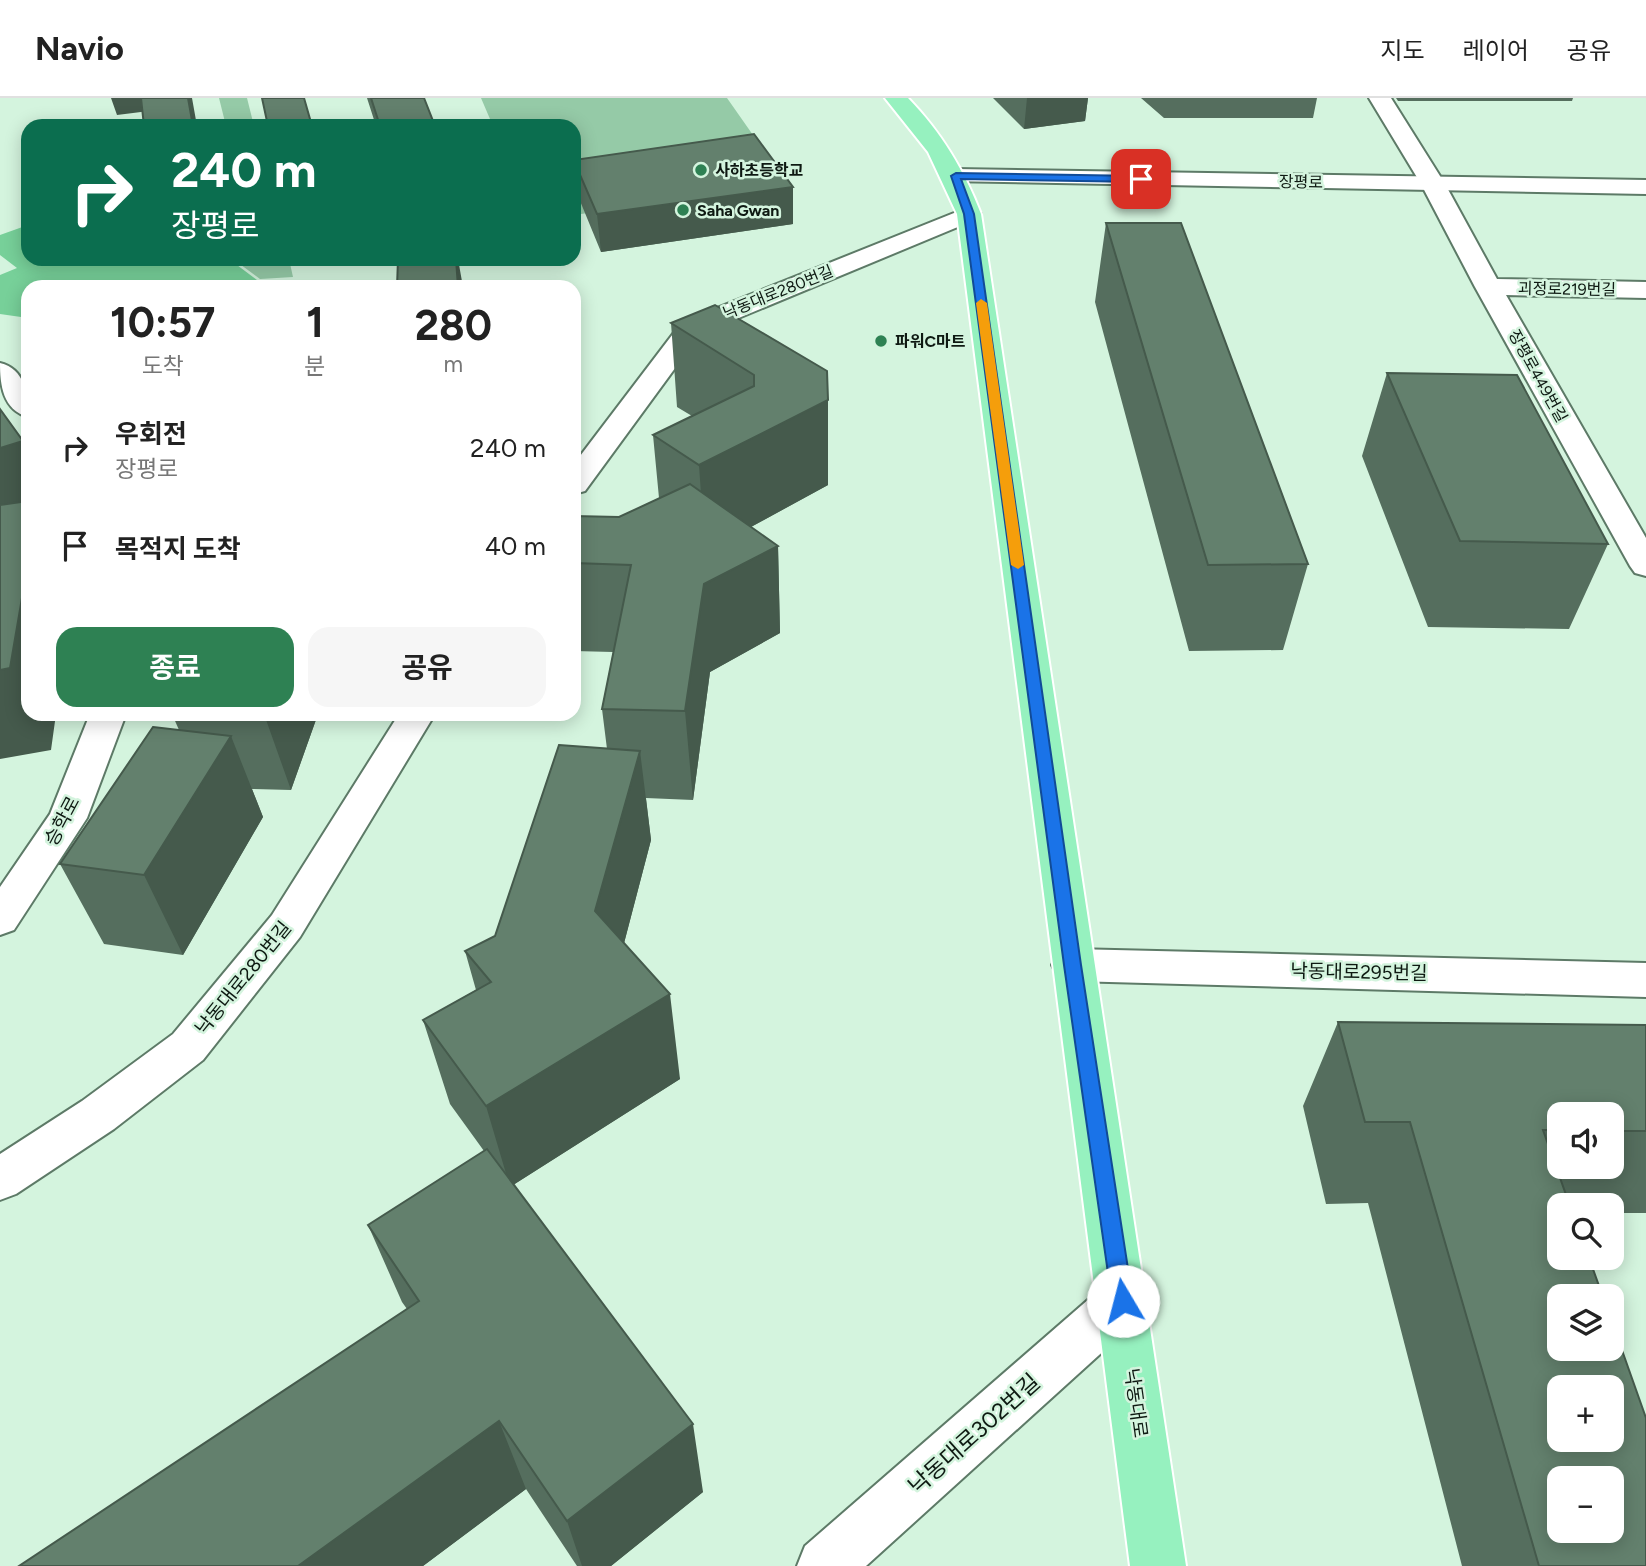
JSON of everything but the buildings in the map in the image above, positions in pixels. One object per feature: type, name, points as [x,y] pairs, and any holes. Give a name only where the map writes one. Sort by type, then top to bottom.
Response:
[{"type":"main road","name":"낙동대로","points":[[896,98],[928,131],[956,176],[969,214],[1158,1566]]},
{"type":"street","name":"장평로449번길","points":[[1380,98],[1433,184],[1488,287],[1646,566]]},
{"type":"street","name":"장평로","points":[[956,176],[1646,187]]},
{"type":"street","name":"낙동대로280번길","points":[[581,476],[691,328],[969,214]]},
{"type":"street","name":"괴정로219번길","points":[[1488,287],[1646,290]]},
{"type":"street","points":[[0,371],[21,399]]},
{"type":"street","name":"승학로","points":[[0,919],[68,818],[105,721]]},
{"type":"street","name":"낙동대로280번길","points":[[0,1179],[98,1115],[188,1047],[286,926],[413,721]]},
{"type":"street","name":"낙동대로295번길","points":[[1073,965],[1646,979]]},
{"type":"street","name":"낙동대로302번길","points":[[825,1566],[1123,1301]]},
{"type":"green space","points":[[219,98],[247,98],[252,119],[224,119]]},
{"type":"green space","points":[[481,98],[727,98],[788,185],[581,214],[581,119],[490,119]]},
{"type":"green space","points":[[21,228],[21,266],[238,266],[257,280],[21,280],[21,317],[0,314],[0,275],[17,268],[0,255],[0,235]]},
{"type":"green space","points":[[242,266],[291,266],[293,277],[260,279]]},
{"type":"slow traffic","points":[[981,303],[1018,565]]},
{"type":"place","name":"사하초등학교","points":[[701,170]]},
{"type":"place","name":"Saha Gwan","points":[[683,210]]},
{"type":"place","name":"파워C마트","points":[[881,341]]},
{"type":"route","points":[[1123,1301],[1073,965],[969,214],[956,176],[1141,179]]}]
